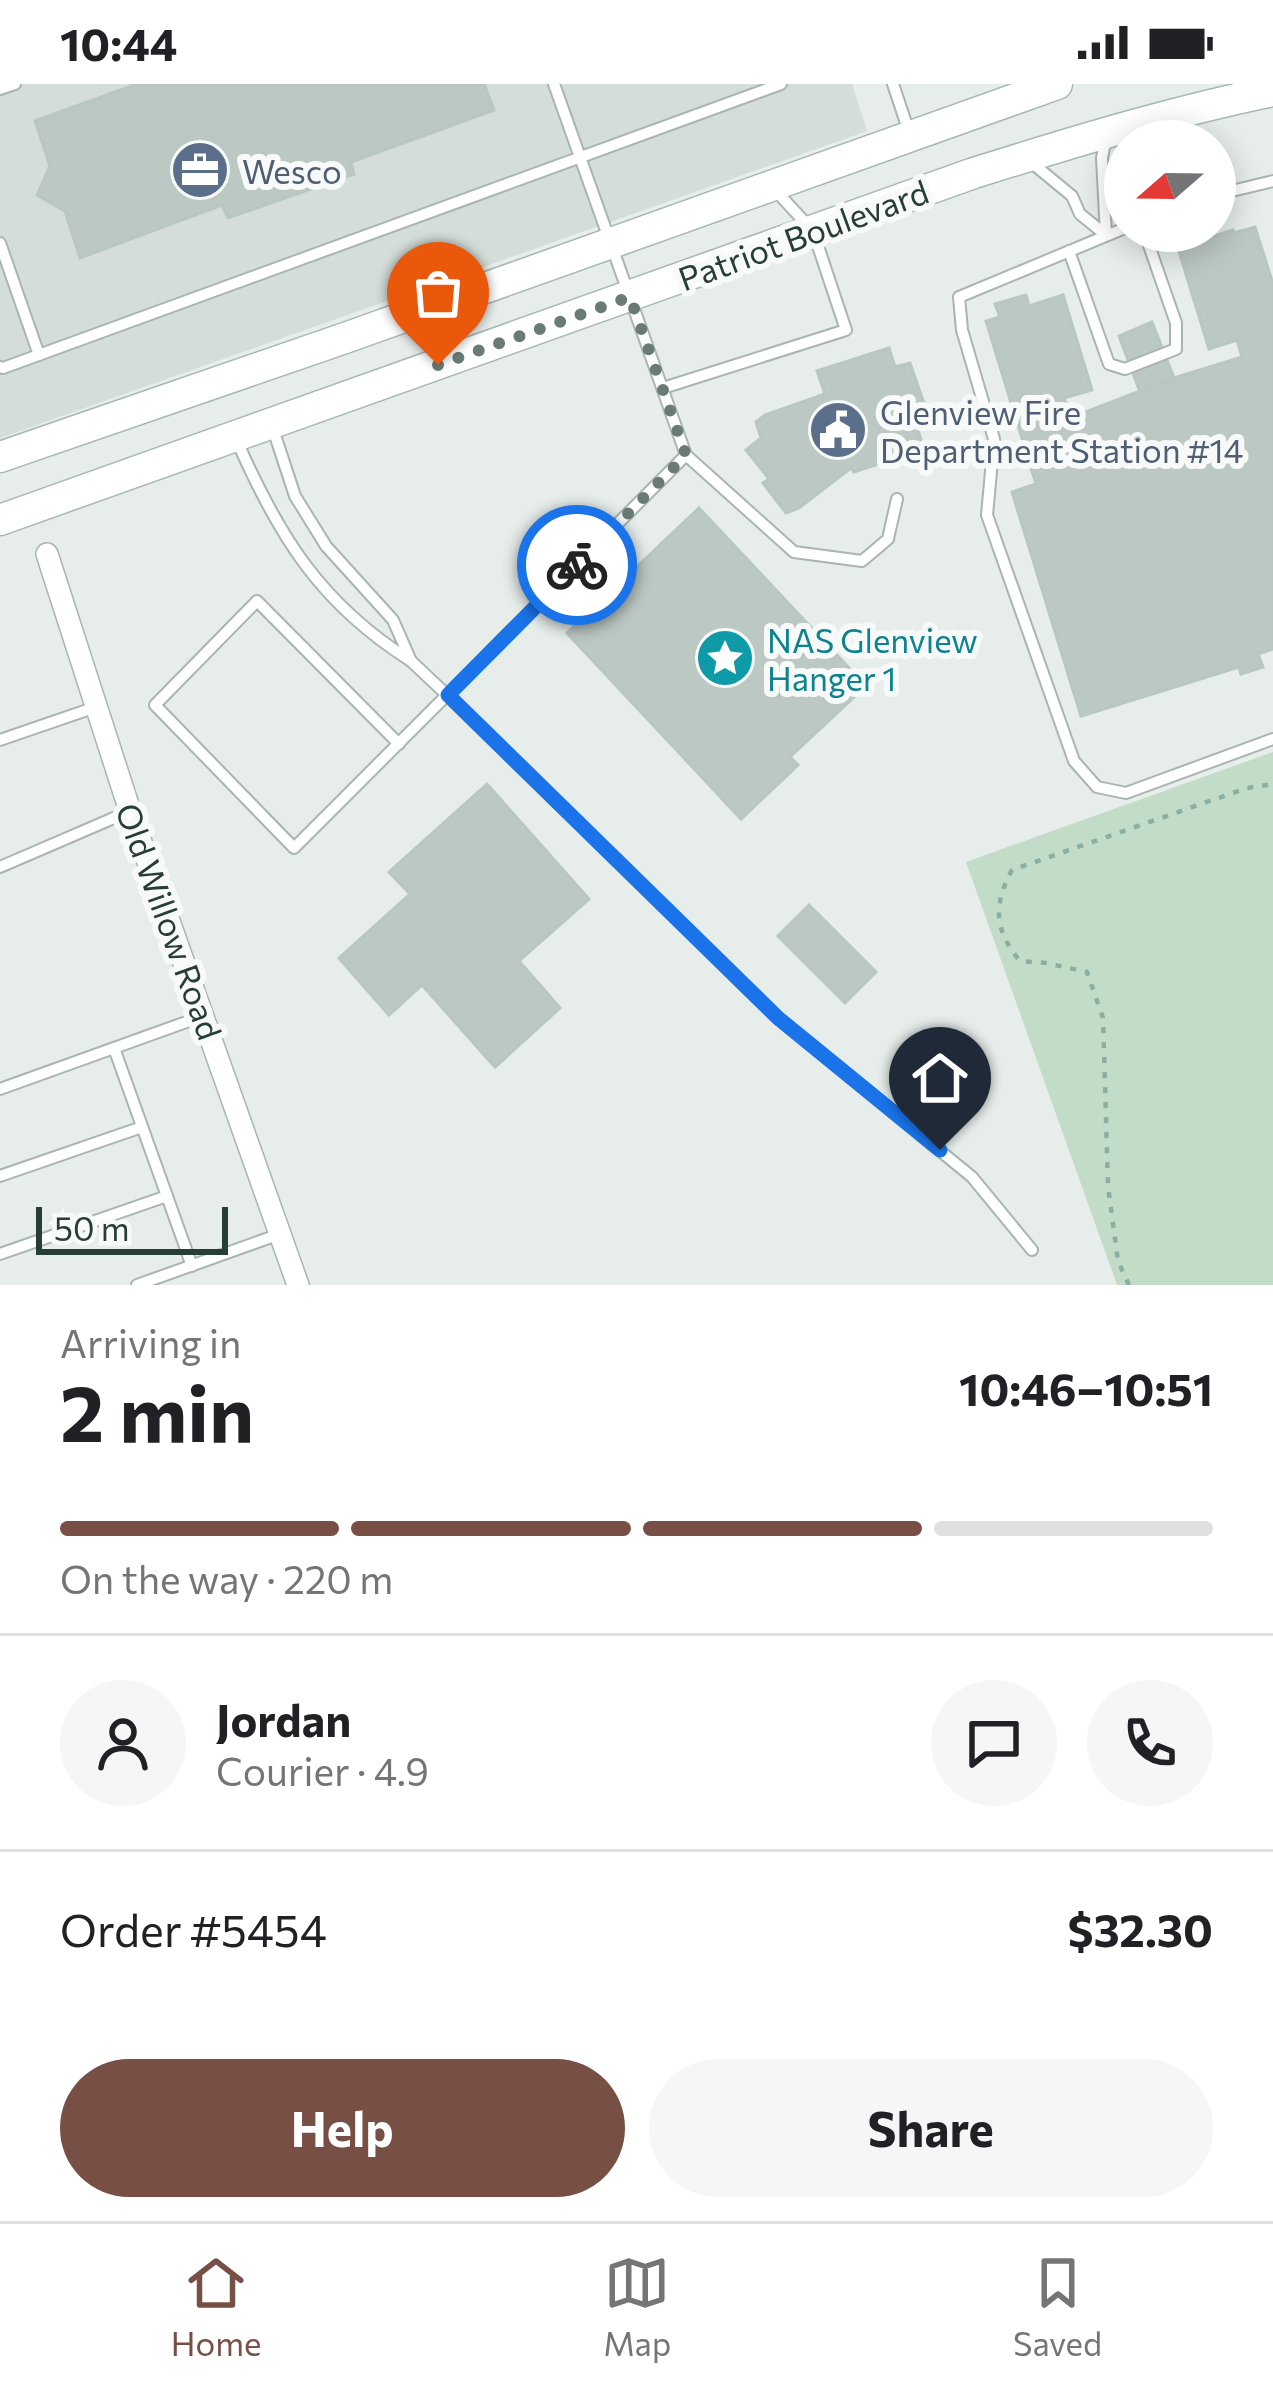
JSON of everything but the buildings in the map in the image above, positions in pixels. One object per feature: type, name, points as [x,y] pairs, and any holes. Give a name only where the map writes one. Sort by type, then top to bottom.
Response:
[{"type":"main road","name":"Patriot Boulevard","points":[[0,457],[1058,84]]},
{"type":"main road","name":"Patriot Boulevard","points":[[1148,120],[1273,91]]},
{"type":"main road","name":"Patriot Boulevard","points":[[0,520],[1104,132]]},
{"type":"street","name":"Old Willow Road","points":[[47,554],[130,812],[298,1285]]},
{"type":"lane","points":[[0,89],[15,84]]},
{"type":"lane","points":[[554,84],[686,455],[794,552],[862,561],[887,539],[897,499]]},
{"type":"lane","points":[[0,367],[781,84]]},
{"type":"lane","points":[[893,84],[910,135]]},
{"type":"lane","points":[[1104,147],[1104,196]]},
{"type":"lane","points":[[1025,157],[1072,196],[1080,214],[1104,233]]},
{"type":"lane","points":[[1236,190],[1273,181]]},
{"type":"lane","points":[[663,388],[846,330],[813,231],[771,185]]},
{"type":"lane","points":[[1104,236],[959,297],[962,330],[994,439],[987,515],[1075,761],[1097,787],[1126,793],[1273,739]]},
{"type":"lane","points":[[0,243],[39,355]]},
{"type":"lane","points":[[1069,251],[1109,364],[1125,369],[1176,349],[1176,323],[1151,252]]},
{"type":"lane","points":[[272,425],[295,496],[326,546],[393,620],[412,661]]},
{"type":"lane","points":[[236,438],[267,508],[303,564],[375,638],[412,661],[778,1018],[972,1177],[1032,1250]]},
{"type":"lane","points":[[399,744],[257,601],[154,705],[294,848],[399,744],[448,695],[686,455]]},
{"type":"lane","points":[[0,740],[96,706]]},
{"type":"lane","points":[[0,867],[130,812]]},
{"type":"lane","points":[[0,1089],[203,1016]]},
{"type":"lane","points":[[113,1048],[192,1266]]},
{"type":"lane","points":[[0,1176],[142,1127]]},
{"type":"lane","points":[[0,1255],[167,1196]]},
{"type":"lane","points":[[137,1285],[280,1234]]},
{"type":"path","points":[[1129,1285],[1118,1261],[1108,1186],[1103,1018],[1087,973],[1020,961],[1003,940],[1000,892],[1012,870],[1246,788],[1273,784]]},
{"type":"shaded area","points":[[0,84],[852,84],[867,131],[0,438]]},
{"type":"green space","points":[[1273,752],[1273,1285],[1117,1285],[966,862]]},
{"type":"way so far","points":[[438,365],[630,297],[686,455],[577,565]]},
{"type":"place","name":"Wesco","points":[[200,170]]},
{"type":"place","name":"Glenview Fire Department Station #14","points":[[838,430]]},
{"type":"place","name":"NAS Glenview Hanger 1","points":[[725,658]]},
{"type":"route","points":[[577,565],[448,695],[778,1018],[940,1150]]}]
